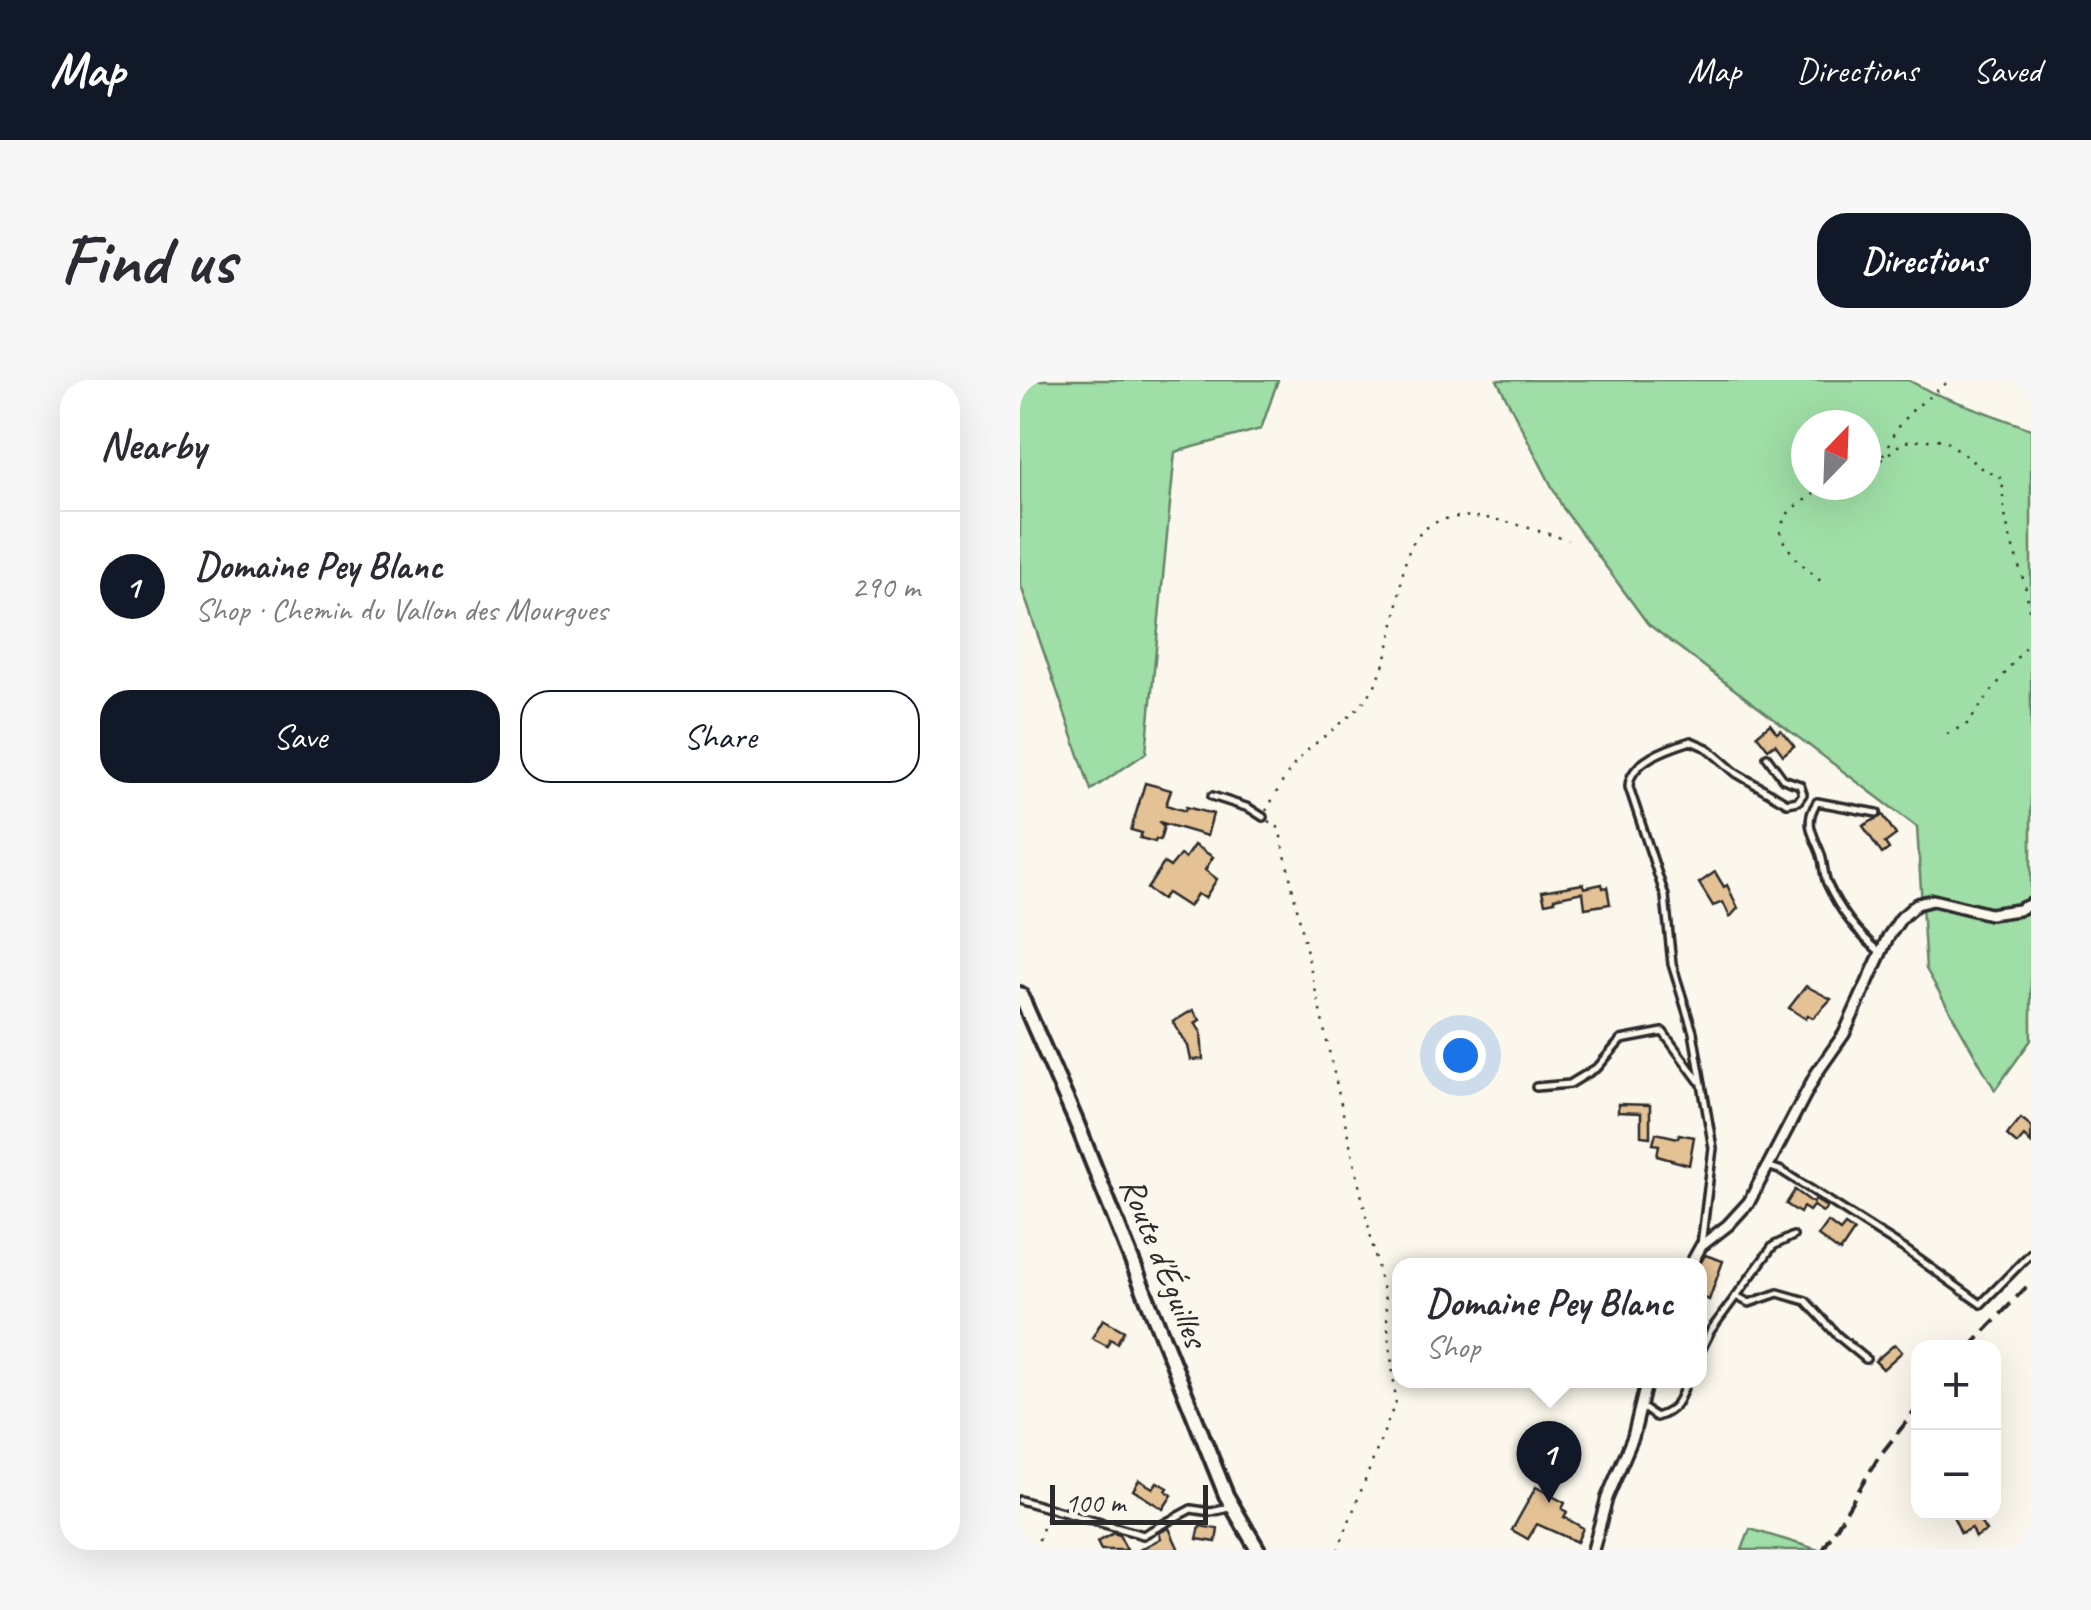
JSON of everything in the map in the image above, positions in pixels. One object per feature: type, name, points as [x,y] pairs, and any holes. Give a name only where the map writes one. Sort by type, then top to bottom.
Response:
[{"type":"street","points":[[1694,1258],[1701,1246],[1736,1218],[1749,1202],[1816,1074],[1844,1034],[1901,918],[1917,904],[1942,901],[1990,914],[2031,904]]},
{"type":"street","name":"Route d'Éguilles","points":[[1020,994],[1075,1119],[1232,1508],[1258,1550]]},
{"type":"street","points":[[1593,1550],[1645,1388]]},
{"type":"lane","points":[[1701,1246],[1713,1148],[1693,1032],[1672,964],[1665,896],[1629,778],[1634,768],[1691,742],[1707,748],[1736,773],[1787,803],[1798,801],[1803,794],[1800,785],[1783,779],[1767,757]]},
{"type":"lane","points":[[1212,796],[1263,817]]},
{"type":"lane","points":[[1877,812],[1817,802],[1810,813],[1809,827],[1822,856],[1825,880],[1858,934],[1881,953]]},
{"type":"lane","points":[[1536,1087],[1570,1084],[1598,1067],[1620,1040],[1663,1032],[1701,1083]]},
{"type":"lane","points":[[1767,1166],[1782,1171],[1891,1240],[1980,1304],[2031,1253]]},
{"type":"lane","points":[[1707,1338],[1772,1246],[1792,1236]]},
{"type":"lane","points":[[1736,1296],[1749,1303],[1778,1293],[1806,1301],[1866,1359]]},
{"type":"lane","points":[[1640,1406],[1656,1416],[1668,1414],[1677,1407],[1684,1388]]},
{"type":"lane","points":[[1020,1500],[1143,1535],[1191,1509],[1211,1512],[1232,1508]]},
{"type":"path","points":[[1881,460],[1898,426],[1950,380]]},
{"type":"path","points":[[1881,460],[1904,442],[1945,439],[1982,469],[2003,479],[2001,506],[2011,549],[2024,581],[2031,626]]},
{"type":"path","points":[[1802,500],[1782,521],[1780,536],[1796,559],[1825,585]]},
{"type":"path","points":[[1392,1364],[1385,1300],[1280,828],[1263,817],[1303,754],[1360,709],[1376,682],[1389,646],[1408,552],[1421,531],[1437,520],[1460,516],[1503,522],[1568,540]]},
{"type":"path","points":[[1946,734],[1967,724],[2031,638]]},
{"type":"path","points":[[1338,1550],[1396,1401],[1395,1388]]},
{"type":"path","points":[[1035,1550],[1050,1509]]},
{"type":"green space","points":[[1020,380],[1278,380],[1261,429],[1175,452],[1146,753],[1091,790],[1020,583]]},
{"type":"green space","points":[[1497,380],[1908,380],[2031,429],[2031,1040],[1995,1090],[1926,969],[1917,827],[1648,624],[1563,508]]},
{"type":"green space","points":[[1750,1529],[1819,1550],[1742,1550]]},
{"type":"building","points":[[1770,724],[1777,733],[1781,730],[1794,746],[1783,755],[1775,744],[1768,749],[1757,735]]},
{"type":"building","points":[[1145,783],[1171,790],[1166,805],[1213,814],[1207,836],[1159,822],[1164,826],[1160,840],[1140,838],[1142,833],[1131,830]]},
{"type":"building","points":[[1883,815],[1896,835],[1885,843],[1889,849],[1882,854],[1863,826]]},
{"type":"building","points":[[1194,845],[1213,857],[1205,870],[1217,879],[1205,898],[1197,894],[1189,907],[1167,893],[1162,899],[1147,889],[1164,863],[1170,867],[1180,855],[1185,858]]},
{"type":"building","points":[[1715,872],[1724,887],[1727,885],[1738,908],[1730,917],[1723,902],[1713,906],[1699,883]]},
{"type":"building","points":[[1583,884],[1584,888],[1602,884],[1607,887],[1610,904],[1585,908],[1583,892],[1545,903],[1542,891]]},
{"type":"building","points":[[1806,986],[1831,999],[1813,1018],[1808,1015],[1806,1019],[1789,1008]]},
{"type":"building","points":[[1193,1010],[1200,1020],[1195,1023],[1201,1032],[1203,1059],[1191,1060],[1188,1046],[1173,1022]]},
{"type":"building","points":[[1618,1104],[1650,1105],[1650,1137],[1641,1136],[1641,1113],[1618,1112]]},
{"type":"building","points":[[2021,1118],[2031,1126],[2031,1143],[2024,1136],[2017,1144],[2007,1135]]},
{"type":"building","points":[[1656,1133],[1694,1137],[1689,1165],[1657,1156],[1659,1145],[1653,1144]]},
{"type":"building","points":[[1795,1190],[1813,1203],[1815,1200],[1827,1207],[1823,1212],[1813,1206],[1809,1211],[1803,1207],[1800,1213],[1786,1204]]},
{"type":"building","points":[[1828,1222],[1840,1231],[1845,1225],[1854,1231],[1840,1252],[1818,1236]]},
{"type":"building","points":[[1705,1255],[1723,1261],[1709,1300],[1707,1258],[1703,1258]]},
{"type":"building","points":[[1103,1319],[1124,1331],[1117,1343],[1110,1339],[1107,1346],[1092,1338]]},
{"type":"building","points":[[1895,1344],[1902,1352],[1883,1369],[1875,1361]]},
{"type":"building","points":[[1139,1480],[1153,1488],[1157,1482],[1168,1488],[1166,1491],[1172,1495],[1163,1509],[1133,1490]]},
{"type":"building","points":[[1536,1487],[1565,1503],[1564,1517],[1583,1528],[1577,1542],[1537,1524],[1528,1539],[1512,1530]]},
{"type":"building","points":[[1955,1520],[1979,1520],[1986,1531],[1975,1537],[1971,1528],[1961,1533]]},
{"type":"building","points":[[1200,1526],[1218,1529],[1216,1542],[1197,1539]]},
{"type":"building","points":[[1169,1528],[1179,1550],[1139,1550],[1161,1538],[1159,1533]]},
{"type":"building","points":[[1114,1533],[1127,1550],[1101,1550],[1097,1542]]},
{"type":"railway","points":[[1977,1340],[2031,1282]]},
{"type":"railway","points":[[1823,1550],[1878,1458],[1911,1416]]},
{"type":"place","name":"Domaine Pey Blanc","points":[[1549,1503]]}]
